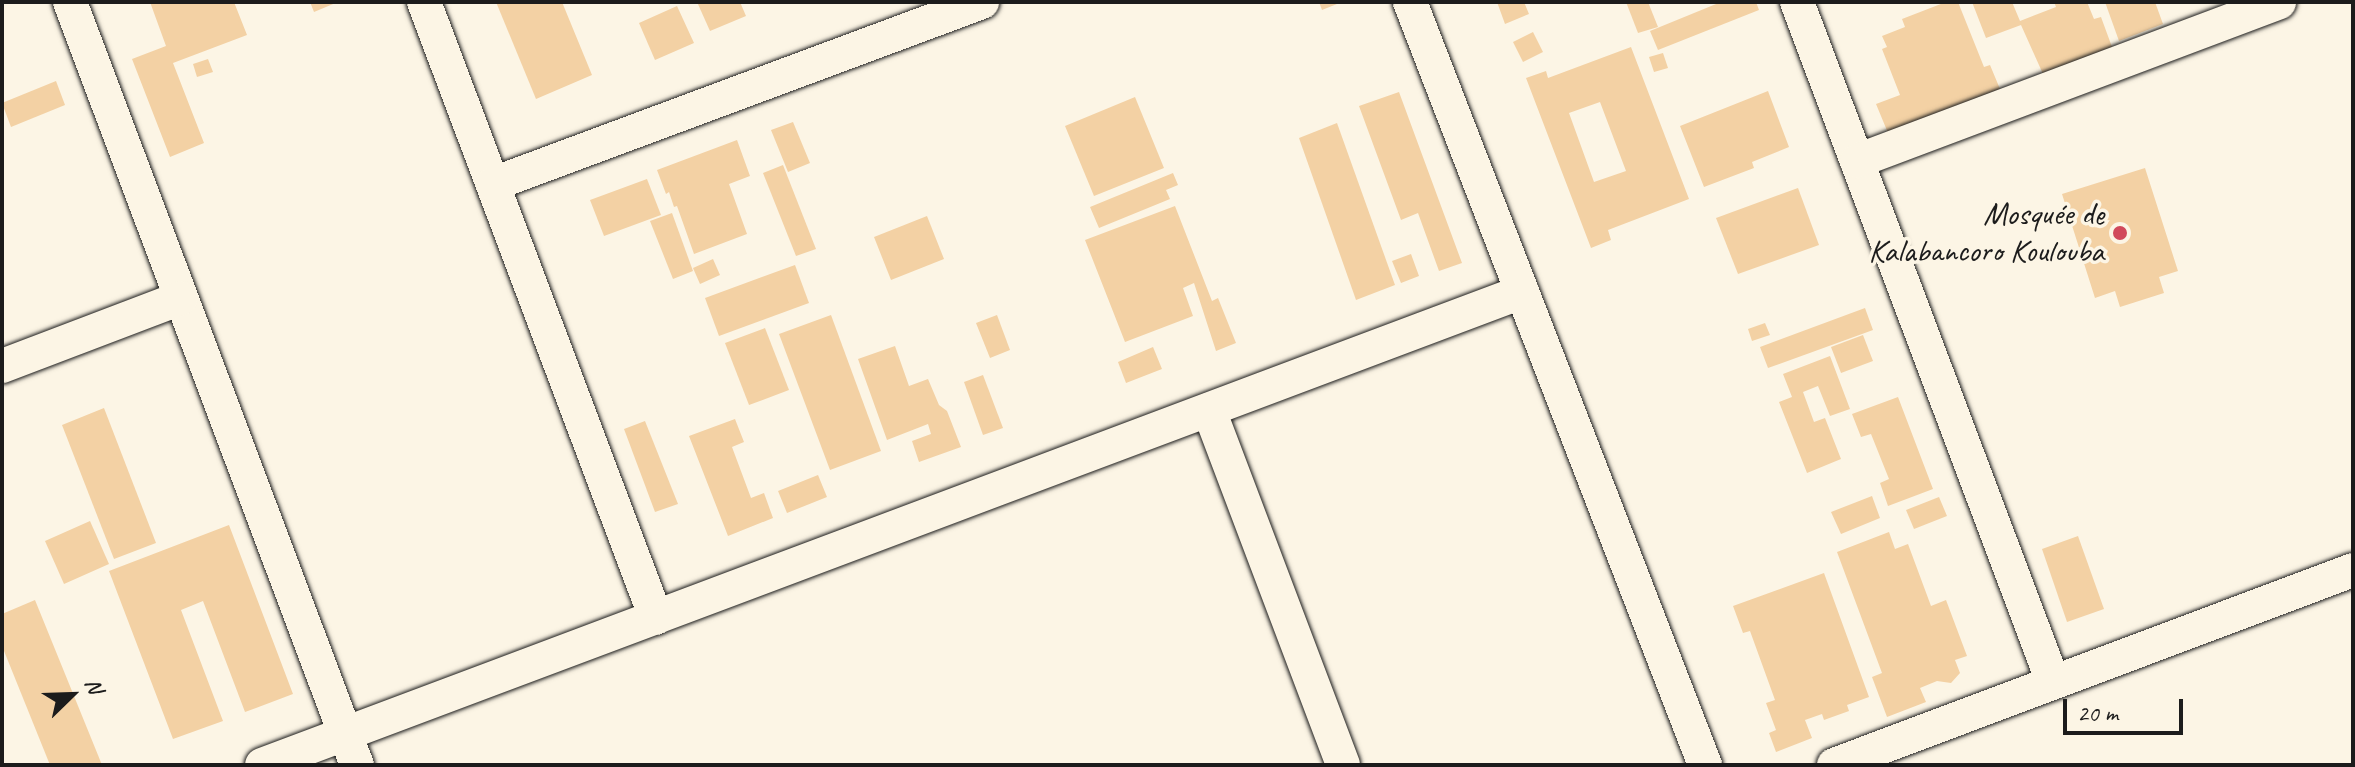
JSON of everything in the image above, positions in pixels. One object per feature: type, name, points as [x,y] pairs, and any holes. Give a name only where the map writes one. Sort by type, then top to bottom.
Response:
[{"type":"street","points":[[70,2],[351,749]]},
{"type":"street","points":[[424,2],[656,618]]},
{"type":"street","points":[[493,184],[982,2]]},
{"type":"street","points":[[1410,2],[1705,765]]},
{"type":"street","points":[[1797,2],[2053,682]]},
{"type":"street","points":[[1857,161],[2279,2]]},
{"type":"street","points":[[262,765],[351,749],[656,618],[1522,292]]},
{"type":"street","points":[[2,366],[181,298]]},
{"type":"street","points":[[1209,410],[1343,765]]},
{"type":"street","points":[[1834,765],[2353,570]]},
{"type":"building","points":[[150,2],[234,2],[247,35],[173,63],[204,143],[170,157],[132,59],[166,46]]},
{"type":"building","points":[[310,2],[338,2],[314,12]]},
{"type":"building","points":[[496,2],[562,2],[592,75],[536,99]]},
{"type":"building","points":[[697,2],[740,2],[746,16],[710,31]]},
{"type":"building","points":[[1319,2],[1342,2],[1322,10]]},
{"type":"building","points":[[1497,2],[1524,2],[1529,14],[1505,24]]},
{"type":"building","points":[[1626,2],[1648,2],[1658,27],[1638,33]]},
{"type":"building","points":[[1721,2],[1756,2],[1759,10],[1658,50],[1650,31]]},
{"type":"building","points":[[1946,2],[1958,2],[1984,67],[1990,65],[2000,89],[1888,133],[1876,104],[1900,95],[1882,49],[1887,47],[1882,36],[1905,27],[1902,19]]},
{"type":"building","points":[[1972,2],[2012,2],[2020,21],[2056,7],[2054,2],[2087,2],[2094,19],[2101,17],[2112,47],[2043,74],[2021,25],[1986,38]]},
{"type":"building","points":[[2105,2],[2155,2],[2163,24],[2119,41]]},
{"type":"building","points":[[677,6],[694,43],[655,60],[639,23]]},
{"type":"building","points":[[1533,32],[1543,52],[1523,62],[1513,42]]},
{"type":"building","points":[[1631,47],[1689,199],[1608,230],[1611,240],[1591,248],[1526,78],[1546,71],[1548,78]],"holes":[[[1600,102],[1626,171],[1594,182],[1569,113]]]},
{"type":"building","points":[[1663,53],[1668,68],[1654,72],[1649,57]]},
{"type":"building","points":[[208,59],[213,72],[197,77],[193,64]]},
{"type":"building","points":[[56,81],[65,105],[11,127],[2,103]]},
{"type":"building","points":[[1768,91],[1789,147],[1752,162],[1754,168],[1704,187],[1680,126]]},
{"type":"building","points":[[1399,92],[1462,263],[1439,271],[1418,213],[1401,220],[1359,106]]},
{"type":"building","points":[[1135,97],[1164,168],[1094,196],[1065,126]]},
{"type":"building","points":[[793,122],[810,163],[788,172],[771,130]]},
{"type":"building","points":[[1337,123],[1395,285],[1356,300],[1299,138]]},
{"type":"building","points":[[737,140],[750,176],[729,184],[747,234],[694,254],[677,206],[674,207],[669,192],[666,194],[657,170]]},
{"type":"building","points":[[783,165],[816,249],[796,256],[763,173]]},
{"type":"building","name":"Mosquée de Kalabancoro Koulouba","points":[[2145,168],[2178,271],[2159,277],[2164,293],[2120,307],[2115,291],[2095,298],[2062,194]]},
{"type":"building","points":[[1173,173],[1178,185],[1166,190],[1170,199],[1099,228],[1090,207]]},
{"type":"building","points":[[647,179],[661,215],[604,236],[590,200]]},
{"type":"building","points":[[1798,188],[1819,245],[1738,274],[1716,218]]},
{"type":"building","points":[[1175,206],[1212,301],[1218,298],[1236,343],[1216,351],[1194,283],[1183,288],[1193,316],[1125,342],[1085,240]]},
{"type":"building","points":[[672,213],[693,271],[673,279],[650,221]]},
{"type":"building","points":[[927,216],[944,259],[891,280],[874,237]]},
{"type":"building","points":[[1411,254],[1419,276],[1401,283],[1392,261]]},
{"type":"building","points":[[713,259],[720,275],[700,284],[693,268]]},
{"type":"building","points":[[795,265],[809,303],[719,336],[705,298]]},
{"type":"building","points":[[1865,308],[1873,330],[1768,368],[1760,347]]},
{"type":"building","points":[[831,315],[881,451],[830,470],[779,334]]},
{"type":"building","points":[[997,315],[1010,350],[990,358],[976,323]]},
{"type":"building","points":[[1765,323],[1770,335],[1752,341],[1748,329]]},
{"type":"building","points":[[765,328],[789,390],[749,405],[725,343]]},
{"type":"building","points":[[1863,335],[1873,361],[1841,373],[1831,347]]},
{"type":"building","points":[[895,346],[909,386],[928,379],[939,405],[947,411],[961,447],[919,462],[912,441],[931,434],[928,424],[887,440],[858,359]]},
{"type":"building","points":[[1153,347],[1162,369],[1126,383],[1118,362]]},
{"type":"building","points":[[1830,356],[1850,409],[1830,416],[1818,386],[1803,392],[1814,422],[1825,418],[1841,459],[1807,473],[1779,402],[1792,397],[1783,374]]},
{"type":"building","points":[[983,375],[1003,428],[983,435],[964,382]]},
{"type":"building","points":[[1898,397],[1933,489],[1888,506],[1880,483],[1889,479],[1871,434],[1861,437],[1852,414]]},
{"type":"building","points":[[104,408],[156,543],[114,559],[62,425]]},
{"type":"building","points":[[735,419],[744,442],[732,447],[751,498],[764,493],[773,518],[728,536],[689,436]]},
{"type":"building","points":[[645,421],[678,504],[655,512],[624,429]]},
{"type":"building","points":[[818,475],[827,497],[787,513],[778,491]]},
{"type":"building","points":[[1872,496],[1880,518],[1841,534],[1831,512]]},
{"type":"building","points":[[1939,497],[1947,516],[1914,529],[1906,510]]},
{"type":"building","points":[[90,521],[109,564],[64,584],[45,541]]},
{"type":"building","points":[[229,525],[293,694],[245,712],[203,601],[181,610],[223,721],[173,739],[109,571]]},
{"type":"building","points":[[1889,532],[1895,549],[1908,544],[1931,606],[1946,600],[1967,656],[1955,660],[1960,673],[1951,683],[1937,681],[1920,688],[1926,702],[1887,717],[1872,677],[1882,673],[1837,552]]},
{"type":"building","points":[[2078,536],[2104,609],[2067,622],[2042,549]]},
{"type":"building","points":[[1824,573],[1869,697],[1847,705],[1849,711],[1824,720],[1822,714],[1805,720],[1812,738],[1776,752],[1769,733],[1776,730],[1766,703],[1775,700],[1750,631],[1743,633],[1733,606]]},
{"type":"building","points":[[35,600],[102,765],[50,765],[2,646],[2,614]]},
{"type":"place","name":"Mosquée de Kalabancoro Koulouba","points":[[2120,233]]}]
